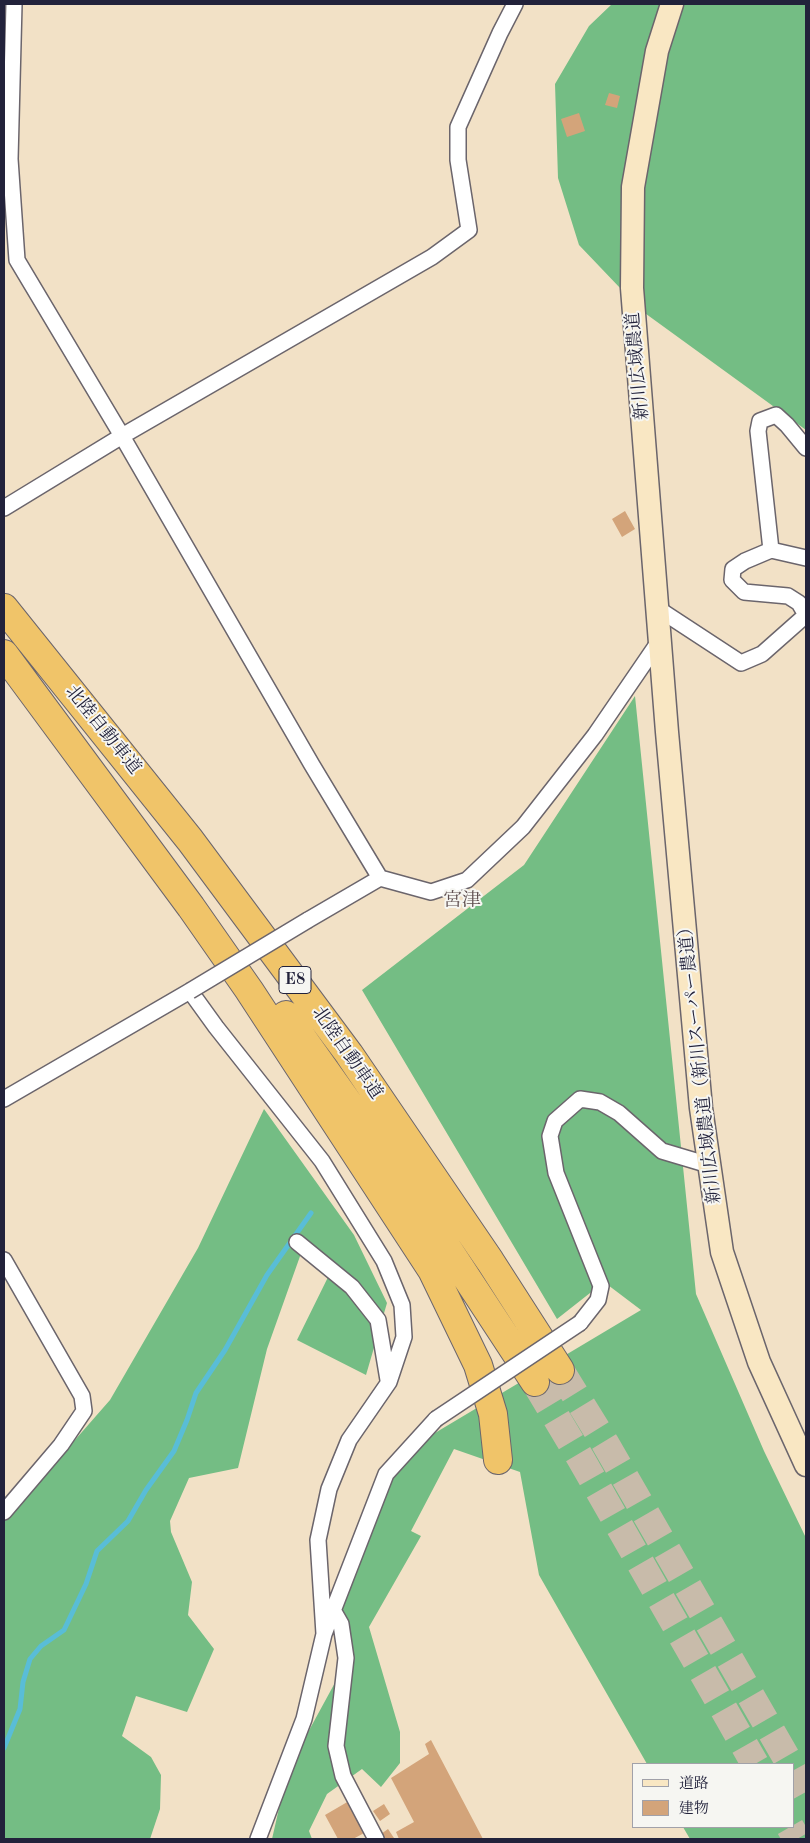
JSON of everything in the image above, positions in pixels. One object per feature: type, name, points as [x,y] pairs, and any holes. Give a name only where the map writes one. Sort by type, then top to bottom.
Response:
[{"type":"highway","name":"北陸自動車道","points":[[4,608],[190,840],[320,1014],[479,1245],[560,1370]]},
{"type":"highway","name":"北陸自動車道","points":[[4,653],[167,854],[260,979],[396,1170],[535,1382]]},
{"type":"highway","points":[[4,653],[191,907],[249,990],[432,1270],[478,1365],[493,1414],[498,1460]]},
{"type":"street","points":[[14,4],[10,159],[17,260],[380,878],[431,892],[467,880],[522,827],[595,735],[660,640]]},
{"type":"street","points":[[4,508],[122,436],[432,257],[469,230],[458,160],[458,127],[500,33],[516,4]]},
{"type":"street","name":"新川広域農道","points":[[667,732],[632,288],[633,196],[657,51],[672,4]]},
{"type":"street","points":[[771,550],[758,431],[760,422],[776,415],[806,448]]},
{"type":"street","points":[[657,608],[741,663],[762,654],[806,615],[799,603],[788,596],[744,592],[732,580],[733,569],[745,561],[771,550],[806,558]]},
{"type":"street","name":"新川広域農道（新川スーパー農道）","points":[[667,732],[701,1108],[722,1252],[759,1362],[806,1465]]},
{"type":"street","points":[[4,1099],[380,878]]},
{"type":"street","points":[[190,991],[216,1027],[322,1161],[384,1262],[402,1305],[404,1337],[388,1382],[349,1440],[329,1489],[318,1540],[324,1634]]},
{"type":"street","points":[[257,1838],[304,1718],[324,1634],[386,1474],[436,1419],[580,1323],[598,1300],[601,1286],[556,1173],[550,1136],[555,1121],[580,1099],[600,1102],[619,1113],[662,1152],[709,1165]]},
{"type":"street","points":[[297,1242],[352,1287],[378,1320],[388,1382]]},
{"type":"street","points":[[4,1260],[82,1396],[84,1411],[61,1445],[4,1512]]},
{"type":"street","points":[[333,1610],[341,1624],[346,1658],[336,1746],[343,1776],[376,1839]]},
{"type":"green space","points":[[612,4],[806,4],[806,430],[642,311],[579,245],[558,178],[555,84],[589,26]]},
{"type":"green space","points":[[635,696],[696,1294],[764,1451],[806,1538],[806,1839],[690,1839],[684,1828],[795,1828],[795,1763],[646,1763],[539,1575],[520,1472],[454,1449],[411,1531],[421,1536],[369,1627],[400,1732],[400,1763],[381,1787],[362,1769],[327,1794],[309,1831],[312,1839],[272,1839],[288,1769],[337,1679],[350,1635],[336,1592],[359,1524],[388,1461],[641,1310],[604,1282],[557,1319],[362,990],[524,865]]},
{"type":"green space","points":[[264,1109],[354,1235],[387,1303],[366,1375],[297,1340],[334,1265],[304,1245],[267,1349],[238,1468],[189,1478],[170,1521],[171,1532],[192,1582],[188,1615],[214,1649],[187,1712],[136,1696],[122,1736],[151,1757],[161,1775],[160,1809],[150,1839],[4,1839],[4,1521],[110,1400],[198,1248]]},
{"type":"building","points":[[609,93],[620,96],[617,108],[605,105]]},
{"type":"building","points":[[579,113],[585,131],[567,137],[561,119]]},
{"type":"building","points":[[625,511],[635,529],[622,537],[612,519]]},
{"type":"building","points":[[431,1740],[483,1839],[399,1839],[396,1832],[414,1822],[391,1778],[429,1754],[425,1744]]},
{"type":"building","points":[[349,1801],[366,1832],[353,1839],[338,1839],[325,1815]]},
{"type":"building","points":[[384,1804],[390,1814],[380,1821],[373,1811]]},
{"type":"building","points":[[388,1829],[393,1839],[384,1839],[381,1834]]},
{"type":"waterway","points":[[4,1748],[20,1709],[23,1682],[30,1659],[41,1646],[64,1630],[86,1584],[97,1551],[128,1521],[146,1490],[174,1451],[196,1393],[225,1350],[267,1275],[311,1213]]},
{"type":"tunnel","points":[[560,1370],[605,1443],[789,1763]]},
{"type":"tunnel","points":[[535,1382],[754,1763]]},
{"type":"tunnel","points":[[795,1772],[806,1792]]},
{"type":"tunnel","points":[[791,1828],[797,1839]]},
{"type":"district","name":"宮津","points":[[462,901]]}]
